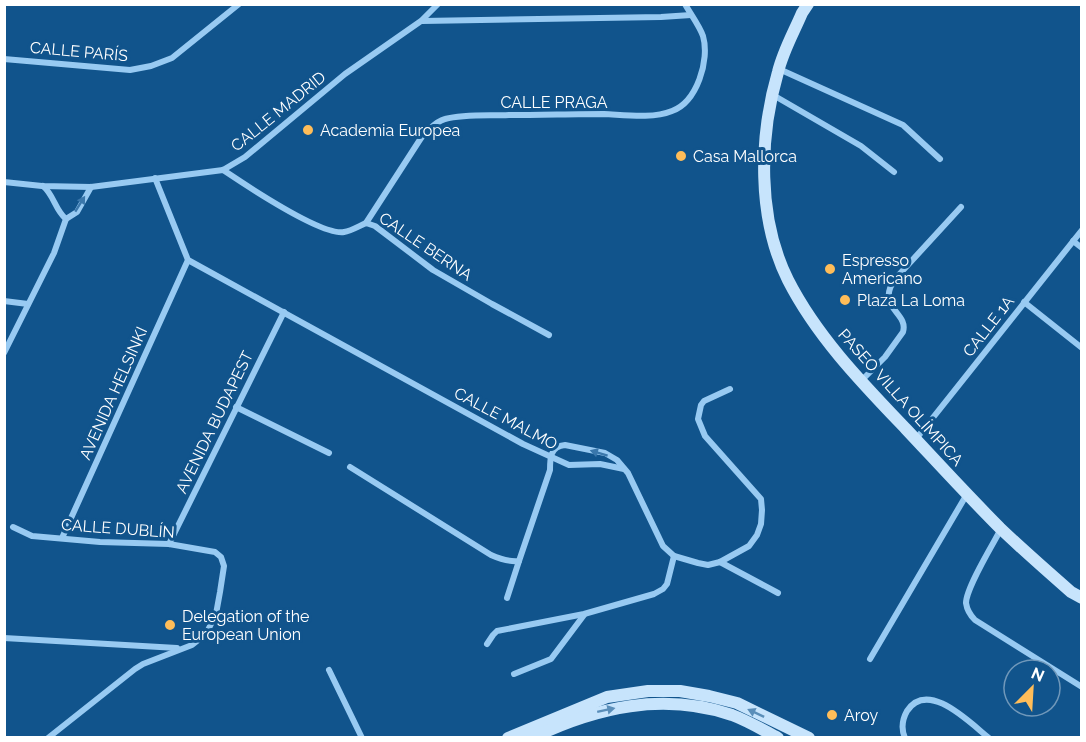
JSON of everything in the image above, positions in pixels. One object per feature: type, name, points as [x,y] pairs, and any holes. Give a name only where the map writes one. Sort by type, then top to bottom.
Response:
[{"type":"main road","name":"PASEO VILLA OLÍMPICA","points":[[808,4],[778,69],[770,106],[764,169],[770,230],[789,280],[816,326],[861,382],[1001,528],[1071,592],[1082,598]]},
{"type":"main road","points":[[508,738],[607,697],[680,691],[736,703],[809,738]]},
{"type":"main road","points":[[532,738],[598,712],[636,705],[672,704],[706,708],[735,716],[778,738]]},
{"type":"street","name":"CALLE PARÍS","points":[[4,59],[130,70],[151,66],[172,58],[239,4]]},
{"type":"street","name":"CALLE MADRID","points":[[4,182],[42,186],[91,187],[223,170],[245,157],[345,74],[421,21],[438,4]]},
{"type":"street","name":"CALLE PRAGA","points":[[366,223],[423,135],[433,125],[444,119],[576,114],[647,116],[673,111],[686,102],[694,90],[702,73],[705,52],[703,35],[685,4]]},
{"type":"street","points":[[421,21],[691,15]]},
{"type":"street","points":[[778,69],[903,125],[940,159]]},
{"type":"street","points":[[772,94],[861,146],[894,172]]},
{"type":"street","name":"CALLE BERNA","points":[[223,170],[297,216],[333,232],[345,232],[366,223],[375,226],[432,270],[549,335]]},
{"type":"street","points":[[155,178],[188,260]]},
{"type":"street","points":[[42,186],[48,191],[61,215],[66,219]]},
{"type":"street","points":[[4,353],[54,253],[66,219],[77,212],[91,187]]},
{"type":"street","points":[[861,382],[885,357],[903,332],[903,322],[891,305],[889,288],[961,207]]},
{"type":"street","name":"CALLE 1A","points":[[916,439],[1082,230]]},
{"type":"street","points":[[1073,241],[1082,248]]},
{"type":"street","name":"CALLE MALMO","points":[[188,260],[523,444],[569,465],[600,464],[625,469]]},
{"type":"street","name":"AVENIDA HELSINKI","points":[[62,538],[188,260]]},
{"type":"street","points":[[4,301],[28,304]]},
{"type":"street","points":[[1024,302],[1082,348]]},
{"type":"street","name":"AVENIDA BUDAPEST","points":[[169,544],[284,312]]},
{"type":"street","points":[[507,598],[549,470],[550,456],[560,445],[605,453],[617,460],[628,473],[663,546],[674,556],[708,565],[720,562],[749,546],[761,524],[760,499],[705,436],[698,419],[704,401],[730,389]]},
{"type":"street","points":[[237,407],[329,453]]},
{"type":"street","points":[[350,467],[491,555],[502,560],[519,561]]},
{"type":"street","points":[[870,659],[967,494]]},
{"type":"street","name":"CALLE DUBLÍN","points":[[13,527],[32,536],[100,542],[169,544],[215,552],[221,558],[224,566],[216,615],[206,634],[192,645],[180,649]]},
{"type":"street","points":[[1001,528],[967,596],[966,605],[969,614],[1082,687]]},
{"type":"street","points":[[487,644],[497,632],[584,614],[654,594],[667,584],[674,556]]},
{"type":"street","points":[[720,562],[778,593]]},
{"type":"street","points":[[514,674],[551,659],[584,614]]},
{"type":"street","points":[[4,638],[180,649]]},
{"type":"street","points":[[48,738],[135,669],[180,649]]},
{"type":"street","points":[[329,670],[362,738]]},
{"type":"street","points":[[906,738],[902,723],[911,706],[919,700],[932,699],[943,702],[989,738]]},
{"type":"place","name":"Academia Europea","points":[[308,130]]},
{"type":"place","name":"Casa Mallorca","points":[[681,156]]},
{"type":"place","name":"Espresso Americano","points":[[830,269]]},
{"type":"place","name":"Plaza La Loma","points":[[845,300]]},
{"type":"place","name":"Delegation of the European Union","points":[[170,625]]},
{"type":"place","name":"Aroy","points":[[832,715]]}]
